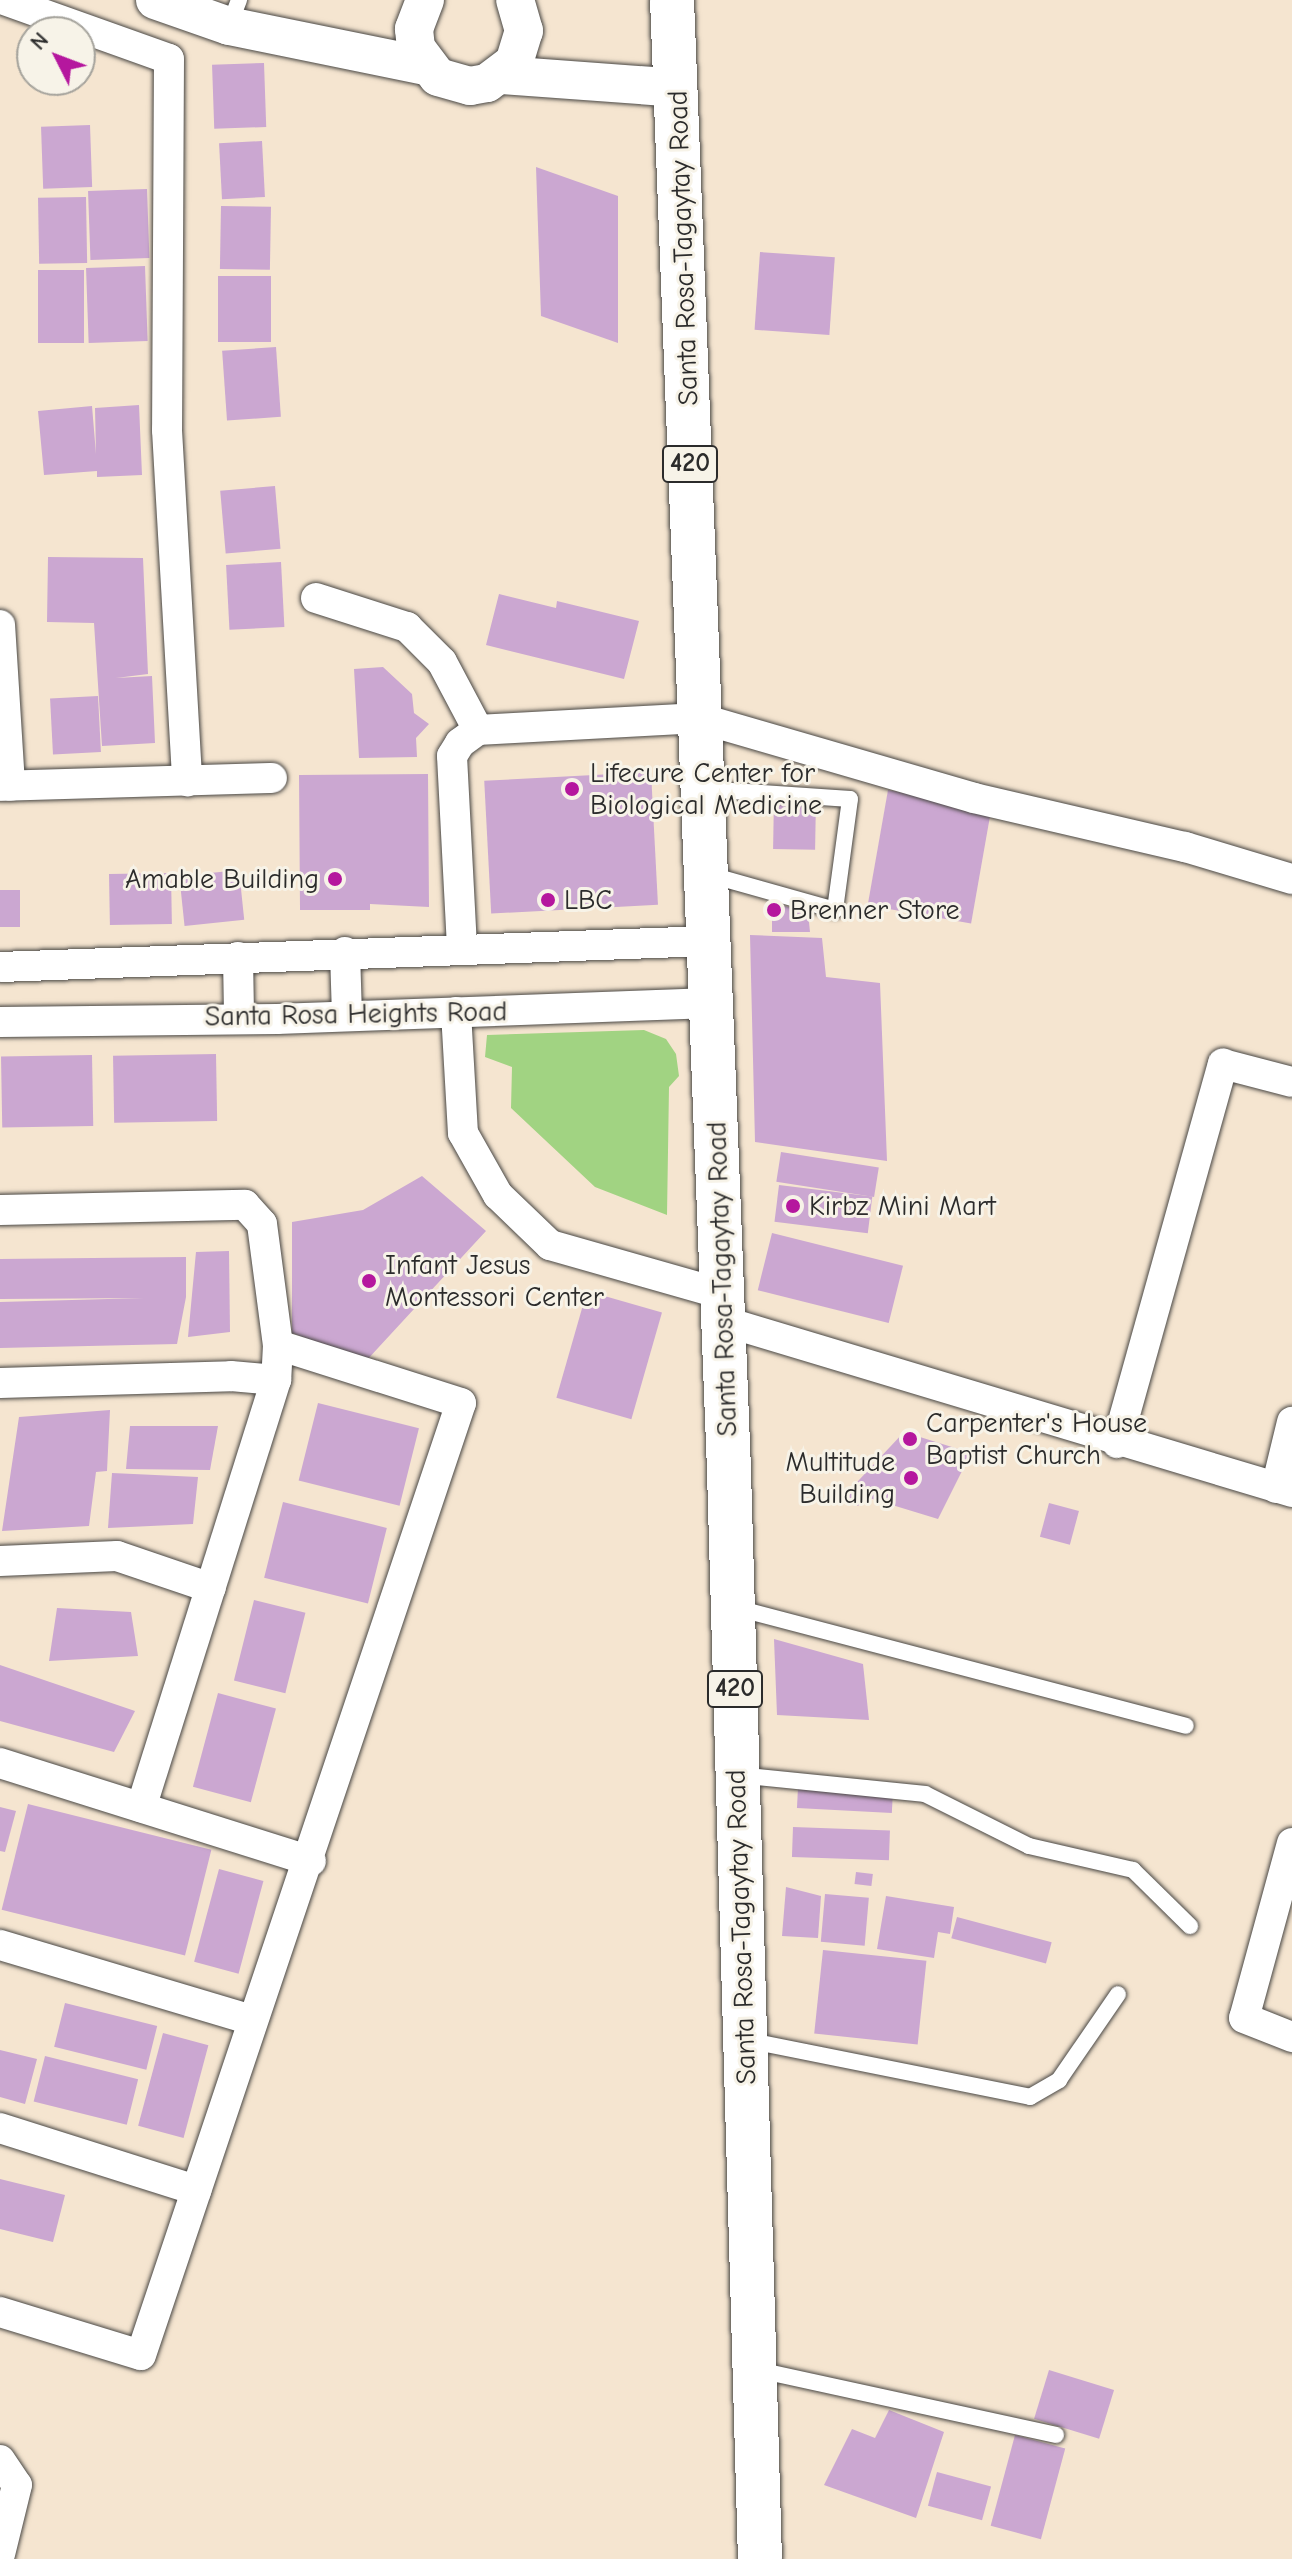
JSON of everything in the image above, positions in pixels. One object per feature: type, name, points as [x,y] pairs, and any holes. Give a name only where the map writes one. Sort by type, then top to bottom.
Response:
[{"type":"main road","name":"Santa Rosa-Tagaytay Road","points":[[672,0],[722,1307],[760,2559]]},
{"type":"street","points":[[4,0],[169,59],[167,430],[187,781]]},
{"type":"street","points":[[155,0],[234,13],[426,66],[438,77],[462,85],[487,83],[502,75],[522,47],[522,15],[515,0]]},
{"type":"street","points":[[425,0],[414,29],[426,66]]},
{"type":"street","points":[[502,75],[677,88]]},
{"type":"street","points":[[316,598],[407,627],[442,662],[478,730]]},
{"type":"street","points":[[0,625],[5,786],[272,778]]},
{"type":"street","points":[[462,947],[452,756],[478,730],[699,718],[974,798],[1185,847],[1292,879]]},
{"type":"street","name":"Santa Rosa Heights Road","points":[[0,967],[462,947],[708,941]]},
{"type":"street","points":[[345,952],[347,1015]]},
{"type":"street","points":[[238,957],[239,1017]]},
{"type":"street","name":"Santa Rosa Heights Road","points":[[0,1022],[711,1003]]},
{"type":"street","points":[[456,1012],[463,1133],[498,1195],[550,1245],[1117,1443],[1284,1490],[1292,1422]]},
{"type":"street","points":[[1117,1443],[1223,1064],[1292,1082]]},
{"type":"street","points":[[0,1210],[245,1205],[262,1224],[278,1345],[276,1380],[141,1807]]},
{"type":"street","points":[[0,2312],[141,2355],[252,2020],[311,1861],[461,1403],[278,1345]]},
{"type":"street","points":[[0,1383],[231,1376],[276,1380]]},
{"type":"street","points":[[0,1561],[117,1556],[211,1588]]},
{"type":"street","points":[[0,1763],[311,1861]]},
{"type":"street","points":[[1291,1858],[1244,2018],[1292,2037]]},
{"type":"street","points":[[0,1945],[252,2020]]},
{"type":"street","points":[[0,2128],[196,2190]]},
{"type":"street","points":[[0,2460],[17,2485],[0,2554]]},
{"type":"lane","points":[[701,789],[850,799],[835,910],[705,873]]},
{"type":"lane","points":[[732,1607],[1186,1726]]},
{"type":"lane","points":[[736,1775],[925,1794],[1029,1846],[1133,1870],[1190,1926]]},
{"type":"lane","points":[[744,2040],[1030,2097],[1059,2080],[1118,1994]]},
{"type":"lane","points":[[753,2369],[1056,2435]]},
{"type":"green space","points":[[644,1030],[666,1039],[676,1054],[679,1076],[669,1087],[667,1215],[595,1187],[511,1108],[512,1067],[485,1057],[487,1035]]},
{"type":"building","points":[[264,63],[266,127],[214,129],[212,65]]},
{"type":"building","points":[[90,125],[92,187],[43,189],[41,127]]},
{"type":"building","points":[[262,141],[265,197],[222,199],[219,143]]},
{"type":"building","points":[[536,167],[618,196],[618,343],[541,316]]},
{"type":"building","points":[[147,189],[149,258],[90,260],[88,191]]},
{"type":"building","points":[[86,197],[87,263],[39,264],[38,198]]},
{"type":"building","points":[[221,206],[271,207],[270,270],[220,269]]},
{"type":"building","points":[[760,252],[835,257],[829,335],[755,330]]},
{"type":"building","points":[[145,266],[148,341],[89,343],[86,268]]},
{"type":"building","points":[[38,270],[84,270],[84,343],[38,343]]},
{"type":"building","points":[[218,276],[271,276],[271,342],[218,342]]},
{"type":"building","points":[[276,347],[281,417],[227,421],[222,351]]},
{"type":"building","points":[[139,405],[142,475],[97,477],[97,471],[44,475],[38,411],[92,406],[96,454],[95,408]]},
{"type":"building","points":[[275,486],[280,549],[226,554],[220,491]]},
{"type":"building","points":[[48,557],[143,558],[148,674],[116,678],[152,676],[155,743],[102,746],[94,623],[47,622]]},
{"type":"building","points":[[281,562],[284,627],[229,630],[226,565]]},
{"type":"building","points":[[499,594],[556,608],[557,601],[639,621],[624,679],[486,645]]},
{"type":"building","points":[[383,667],[412,694],[414,713],[429,724],[416,738],[417,757],[359,758],[354,669]]},
{"type":"building","points":[[98,696],[101,752],[53,754],[50,699]]},
{"type":"building","points":[[651,772],[658,905],[491,914],[484,781]]},
{"type":"building","points":[[428,774],[429,907],[370,904],[370,910],[300,910],[299,775]]},
{"type":"building","points":[[888,790],[991,808],[971,923],[868,905]]},
{"type":"building","points":[[774,797],[816,798],[815,850],[773,849]]},
{"type":"building","points":[[239,870],[244,920],[185,926],[179,876]]},
{"type":"building","points":[[171,873],[172,924],[110,925],[109,874]]},
{"type":"building","points":[[0,890],[20,890],[20,927],[0,927]]},
{"type":"building","points":[[772,902],[808,913],[810,932],[772,932]]},
{"type":"building","points":[[750,935],[822,938],[826,977],[880,983],[887,1161],[755,1142]]},
{"type":"building","points":[[216,1054],[217,1121],[114,1123],[113,1056]]},
{"type":"building","points":[[92,1055],[93,1126],[2,1128],[1,1057]]},
{"type":"building","points":[[781,1152],[879,1167],[874,1197],[776,1182]]},
{"type":"building","name":"Infant Jesus Montessori Center","points":[[422,1176],[486,1231],[366,1361],[292,1333],[292,1222],[363,1210]]},
{"type":"building","points":[[779,1185],[872,1196],[868,1233],[774,1222]]},
{"type":"building","points":[[772,1233],[903,1266],[889,1323],[758,1290]]},
{"type":"building","points":[[229,1251],[230,1332],[188,1337],[196,1252]]},
{"type":"building","points":[[186,1257],[186,1297],[177,1344],[0,1348],[0,1302],[144,1298],[0,1299],[0,1259]]},
{"type":"building","points":[[587,1291],[662,1312],[631,1419],[556,1398]]},
{"type":"building","points":[[318,1403],[419,1428],[400,1506],[299,1481]]},
{"type":"building","points":[[110,1410],[107,1471],[96,1472],[89,1526],[2,1531],[19,1417]]},
{"type":"building","points":[[130,1426],[218,1426],[210,1470],[126,1469]]},
{"type":"building","name":"Multitude Building","points":[[904,1432],[971,1453],[938,1519],[866,1497],[858,1506],[844,1496]]},
{"type":"building","points":[[112,1473],[198,1477],[193,1524],[108,1528]]},
{"type":"building","points":[[283,1502],[387,1528],[368,1604],[264,1578]]},
{"type":"building","points":[[1049,1503],[1079,1511],[1070,1545],[1040,1537]]},
{"type":"building","points":[[254,1600],[305,1613],[285,1693],[234,1681]]},
{"type":"building","points":[[57,1608],[131,1612],[138,1656],[49,1661]]},
{"type":"building","points":[[774,1639],[863,1664],[869,1720],[777,1715]]},
{"type":"building","points":[[0,1665],[135,1711],[114,1752],[0,1721]]},
{"type":"building","points":[[218,1693],[276,1709],[251,1802],[193,1787]]},
{"type":"building","points":[[798,1788],[893,1793],[892,1813],[797,1808]]},
{"type":"building","points":[[28,1804],[211,1850],[185,1955],[2,1910]]},
{"type":"building","points":[[0,1807],[16,1811],[5,1852],[0,1851]]},
{"type":"building","points":[[793,1827],[890,1830],[889,1860],[792,1857]]},
{"type":"building","points":[[219,1869],[263,1881],[239,1974],[194,1962]]},
{"type":"building","points":[[856,1872],[873,1874],[871,1886],[855,1884]]},
{"type":"building","points":[[786,1887],[821,1896],[818,1938],[782,1936]]},
{"type":"building","points":[[825,1894],[869,1898],[865,1946],[821,1942]]},
{"type":"building","points":[[886,1896],[954,1907],[950,1934],[938,1932],[934,1958],[877,1949]]},
{"type":"building","points":[[957,1917],[1052,1942],[1046,1964],[951,1938]]},
{"type":"building","points":[[823,1950],[926,1961],[918,2044],[814,2034]]},
{"type":"building","points":[[65,2003],[157,2026],[146,2070],[54,2047]]},
{"type":"building","points":[[163,2033],[208,2045],[184,2138],[138,2126]]},
{"type":"building","points":[[0,2050],[37,2059],[25,2104],[0,2097]]},
{"type":"building","points":[[45,2056],[138,2079],[127,2125],[34,2102]]},
{"type":"building","points":[[0,2179],[65,2195],[53,2242],[0,2229]]},
{"type":"building","points":[[1049,2370],[1114,2390],[1099,2439],[1034,2419]]},
{"type":"building","points":[[889,2410],[944,2432],[916,2518],[824,2485],[852,2429],[875,2438]]},
{"type":"building","points":[[1015,2435],[1065,2448],[1041,2539],[991,2526]]},
{"type":"building","points":[[937,2472],[991,2486],[982,2520],[928,2506]]},
{"type":"place","name":"Lifecure Center for Biological Medicine","points":[[572,789]]},
{"type":"place","name":"Amable Building","points":[[335,879]]},
{"type":"place","name":"LBC","points":[[548,900]]},
{"type":"place","name":"Brenner Store","points":[[774,910]]},
{"type":"place","name":"Kirbz Mini Mart","points":[[793,1206]]},
{"type":"place","name":"Infant Jesus Montessori Center","points":[[369,1281]]},
{"type":"place","name":"Carpenter's House Baptist Church","points":[[910,1439]]},
{"type":"place","name":"Multitude Building","points":[[911,1478]]}]
